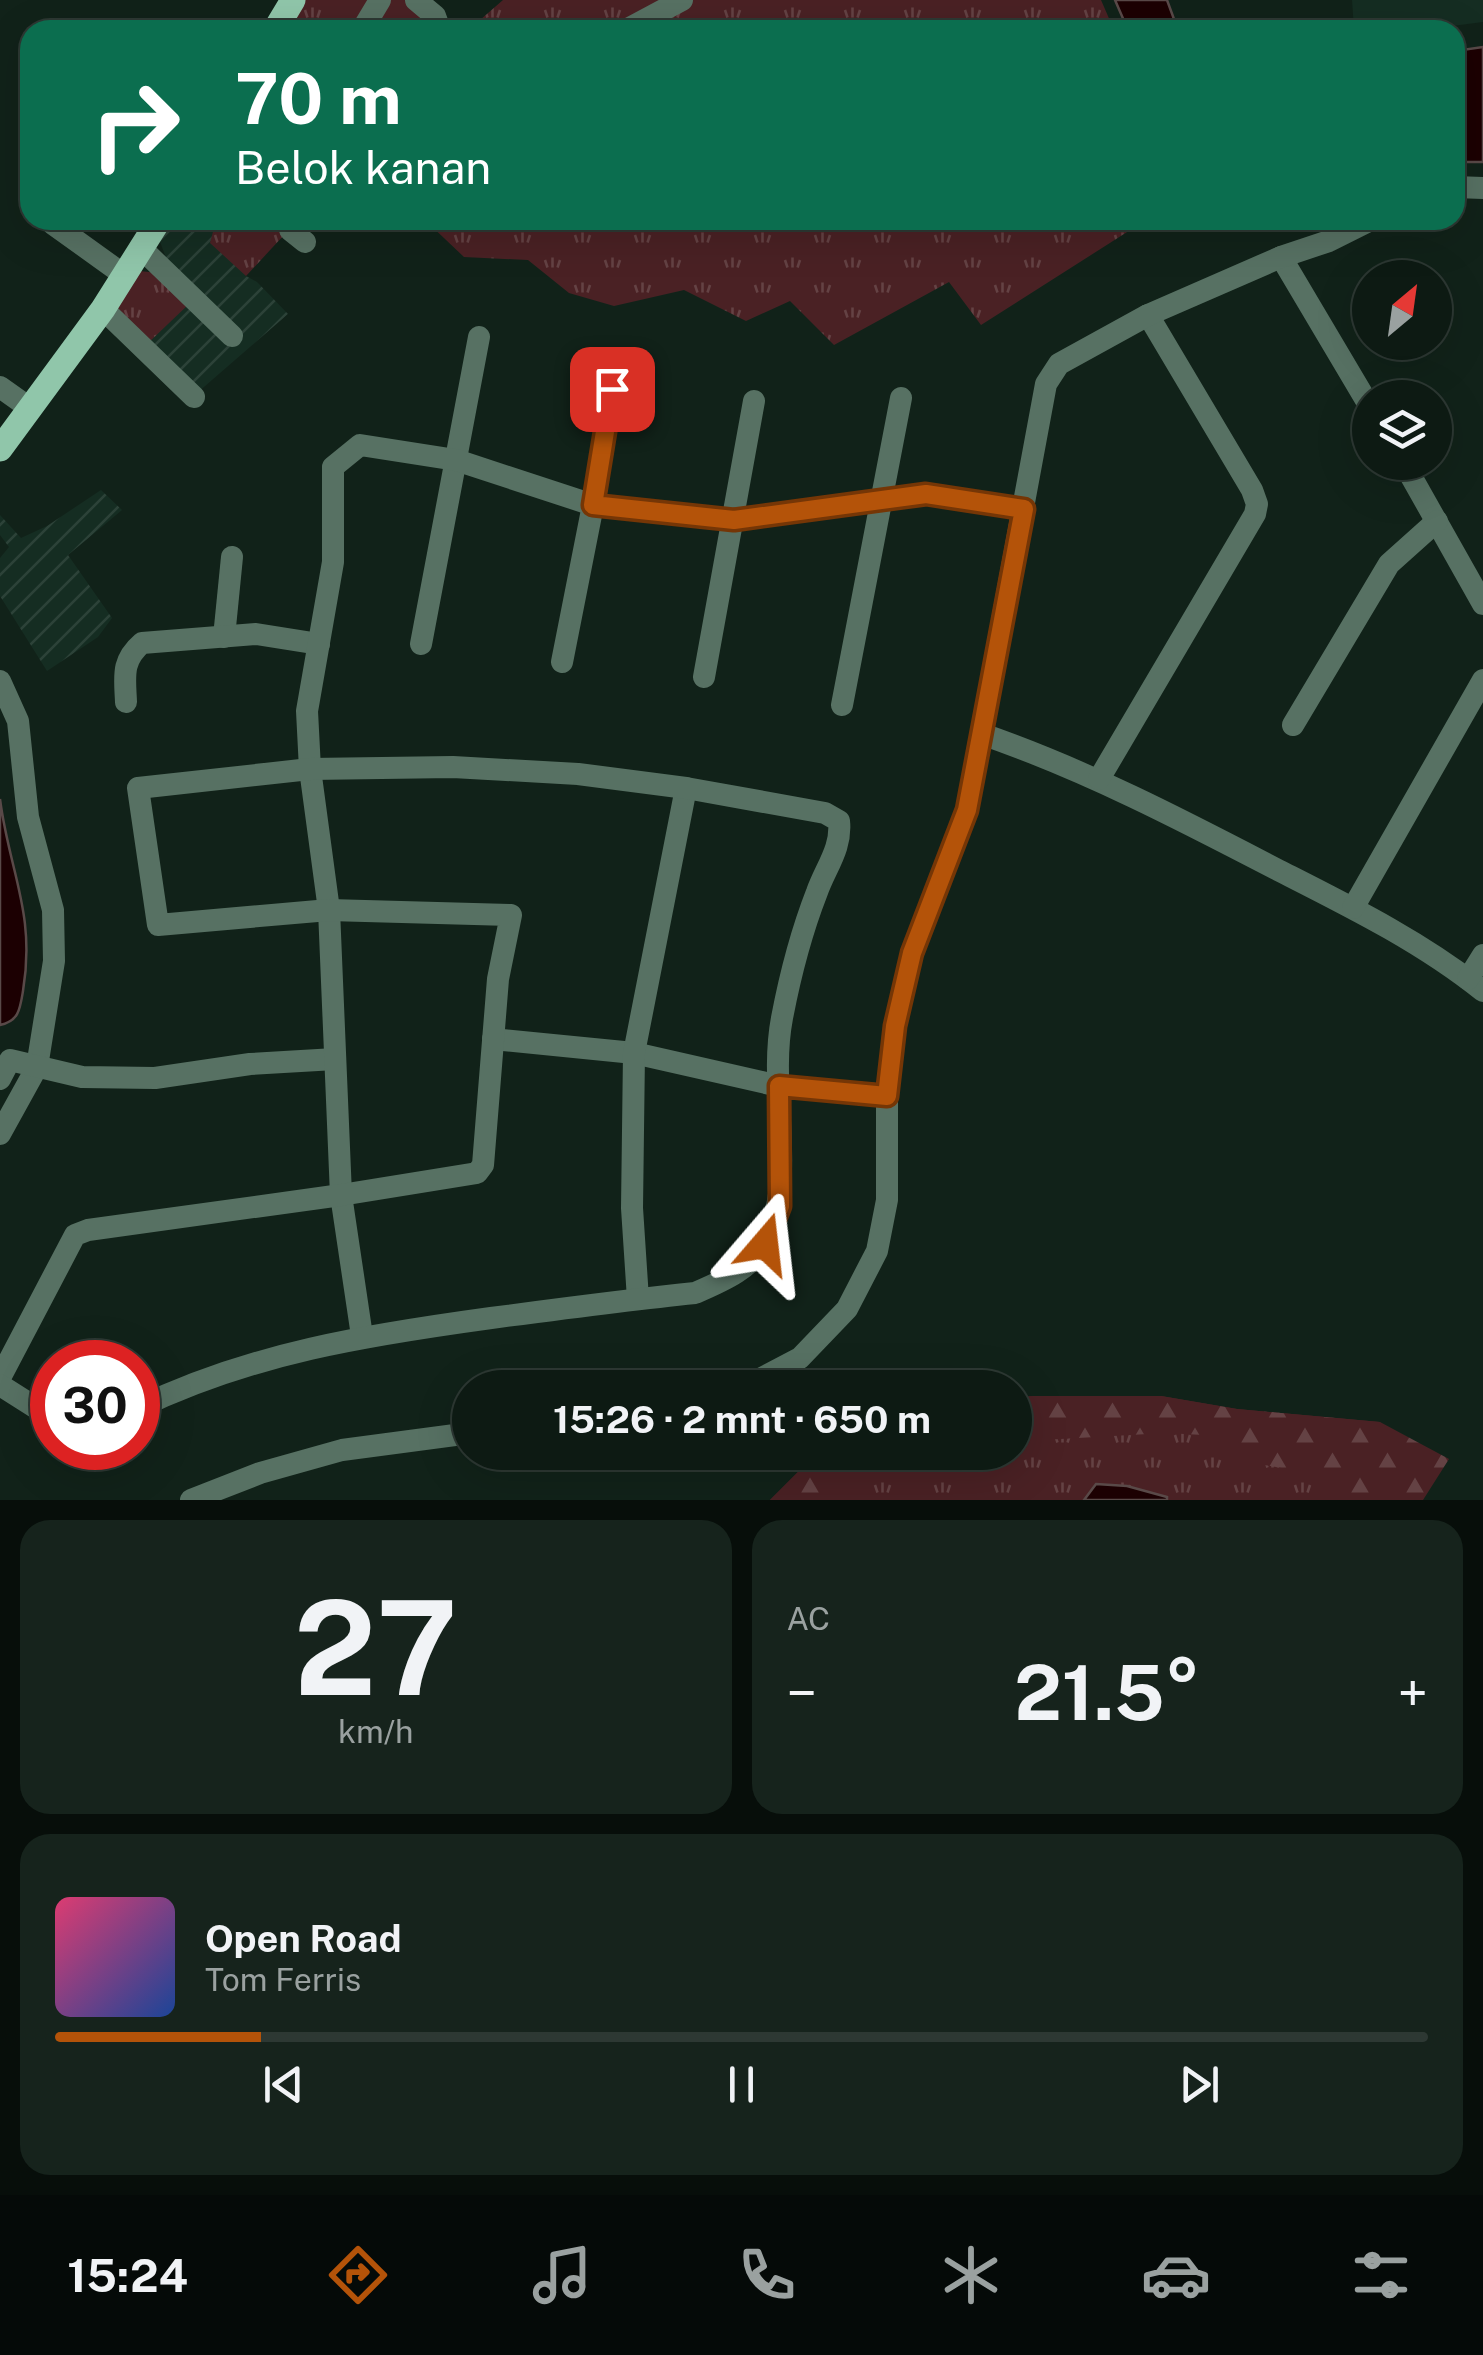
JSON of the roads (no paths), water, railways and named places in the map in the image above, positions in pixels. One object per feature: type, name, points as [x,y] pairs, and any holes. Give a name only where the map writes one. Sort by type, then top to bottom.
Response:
[{"type":"main road","points":[[0,450],[103,309],[153,230]]},
{"type":"street","points":[[416,0],[436,20]]},
{"type":"street","points":[[645,20],[682,0]]},
{"type":"street","points":[[61,230],[124,276]]},
{"type":"street","points":[[777,1370],[800,1358],[846,1310],[877,1251],[887,1200],[887,1096],[895,1026],[912,953],[967,810],[1046,384],[1060,364],[1148,315],[1351,230]]},
{"type":"street","points":[[141,248],[232,336]]},
{"type":"street","points":[[1281,256],[1354,380]]},
{"type":"street","points":[[103,309],[194,398]]},
{"type":"street","points":[[1099,779],[1255,514],[1257,504],[1148,315]]},
{"type":"street","points":[[421,644],[479,336]]},
{"type":"street","points":[[0,388],[31,409]]},
{"type":"street","points":[[562,662],[612,389]]},
{"type":"street","points":[[842,705],[900,398]]},
{"type":"street","points":[[704,677],[754,401]]},
{"type":"street","points":[[362,1336],[342,1196],[329,910],[310,769],[307,711],[334,562],[333,467],[360,445],[456,460],[593,505],[734,520],[926,494],[1024,509]]},
{"type":"street","points":[[1413,480],[1483,604]]},
{"type":"street","points":[[1293,724],[1389,564],[1437,521]]},
{"type":"street","points":[[224,637],[232,557]]},
{"type":"street","points":[[126,702],[125,666],[129,654],[142,643],[256,634],[319,644]]},
{"type":"street","points":[[1352,908],[1483,680]]},
{"type":"street","points":[[0,681],[18,721],[28,817],[54,910],[54,962],[37,1067],[0,1134]]},
{"type":"street","points":[[982,734],[1099,779],[1352,908],[1476,985],[1483,955]]},
{"type":"street","points":[[30,1402],[0,1381],[75,1235],[477,1173],[483,1166],[486,1149],[498,979],[510,915],[329,910],[158,926],[138,788],[310,769],[453,768],[578,774],[686,788],[825,813],[838,821],[841,839],[811,908],[781,1023],[780,1206],[765,1244],[736,1275],[696,1293],[362,1336],[248,1365],[160,1398]]},
{"type":"street","points":[[638,1298],[632,1208],[634,1053],[686,788]]},
{"type":"street","points":[[492,1039],[634,1053],[779,1086],[887,1096]]},
{"type":"street","points":[[0,1078],[10,1060],[82,1078],[155,1078],[250,1064],[335,1059]]},
{"type":"street","points":[[192,1500],[260,1473],[342,1450],[452,1435]]}]
